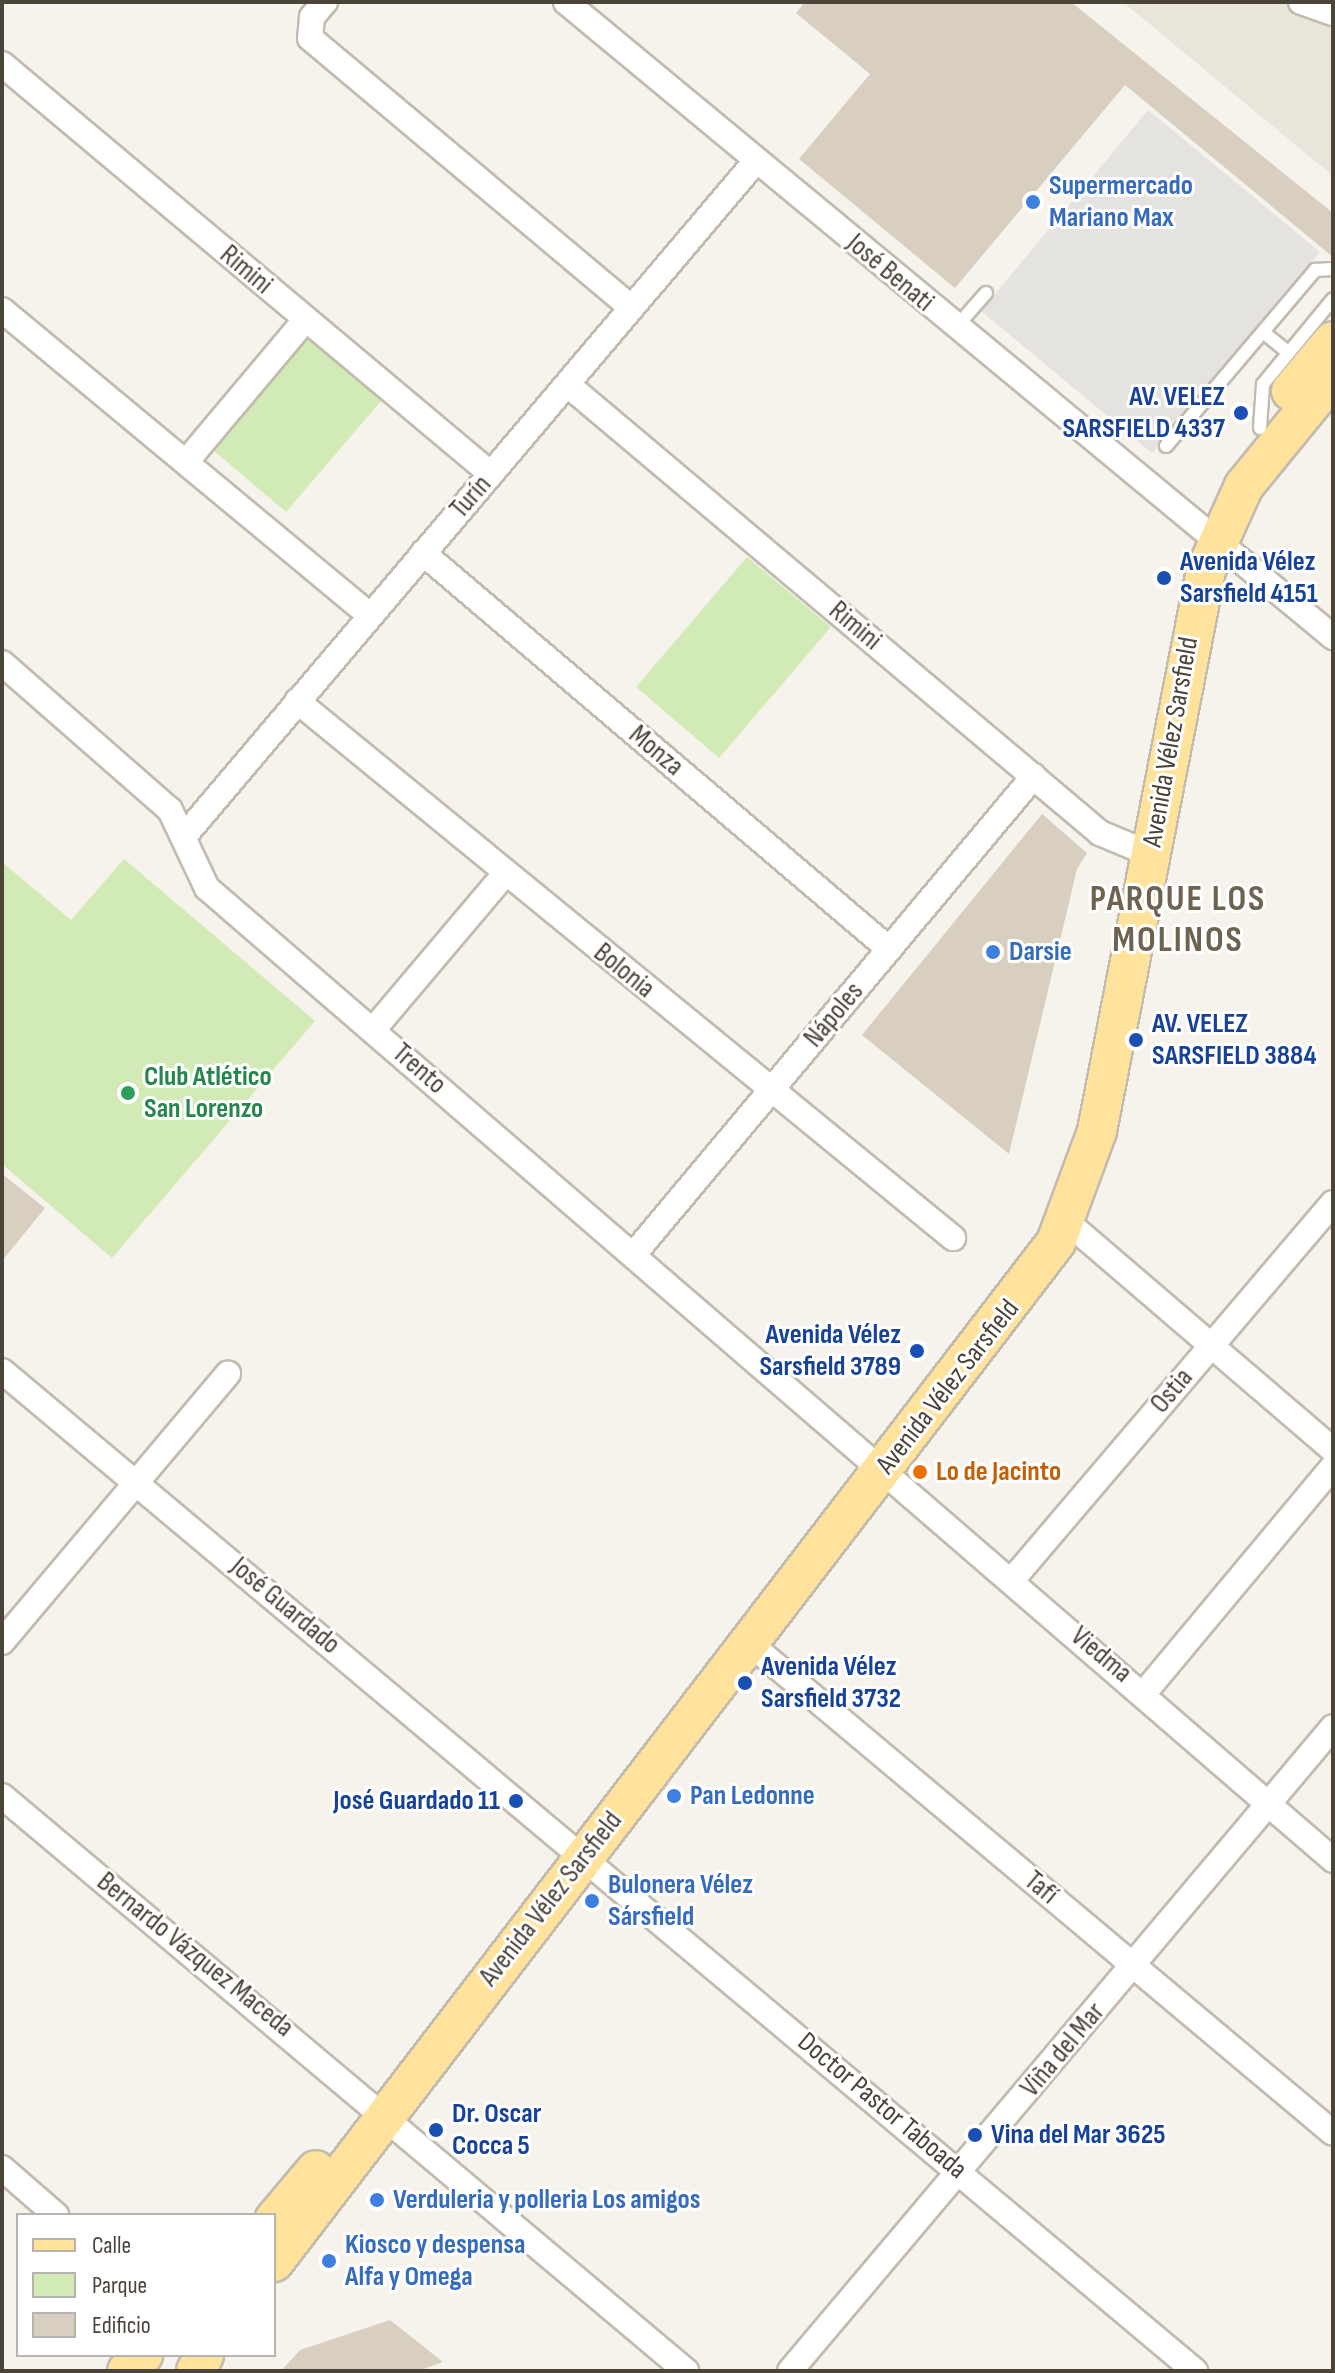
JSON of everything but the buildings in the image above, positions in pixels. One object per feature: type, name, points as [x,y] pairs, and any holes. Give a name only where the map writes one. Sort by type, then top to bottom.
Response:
[{"type":"main road","name":"Avenida Vélez Sarsfield","points":[[576,1849],[749,1643],[1047,1213],[1076,1124],[1207,534],[1260,428],[1333,341]]},
{"type":"main road","name":"Avenida Vélez Sarsfield","points":[[1207,534],[1333,377]]},
{"type":"main road","name":"Avenida Vélez Sarsfield","points":[[276,2259],[379,2107],[874,1461],[1022,1293],[1066,1221],[1095,1141],[1139,850]]},
{"type":"main road","name":"Avenida Vélez Sarsfield","points":[[276,2218],[379,2107]]},
{"type":"street","points":[[325,2],[312,17],[310,38],[632,308]]},
{"type":"street","name":"José Benati","points":[[566,2],[955,328],[1333,637]]},
{"type":"street","points":[[1301,2],[1333,13]]},
{"type":"street","name":"Rimini","points":[[2,64],[491,474]]},
{"type":"street","name":"Turín","points":[[186,834],[756,161]]},
{"type":"street","points":[[2,310],[370,615]]},
{"type":"street","points":[[186,462],[305,320]]},
{"type":"street","name":"Rimini","points":[[568,385],[1100,833],[1139,850]]},
{"type":"street","name":"Monza","points":[[423,553],[889,949]]},
{"type":"street","name":"Trento","points":[[2,663],[146,785],[186,834],[207,888],[874,1461]]},
{"type":"street","name":"Bolonia","points":[[297,701],[953,1238]]},
{"type":"street","name":"Nápoles","points":[[634,1254],[1034,776]]},
{"type":"street","points":[[373,1030],[505,874]]},
{"type":"street","name":"Ostia","points":[[1012,1580],[1333,1203]]},
{"type":"street","points":[[1066,1221],[1333,1450]]},
{"type":"street","name":"José Guardado","points":[[2,1371],[576,1849]]},
{"type":"street","points":[[2,1642],[228,1374]]},
{"type":"street","name":"Viedma","points":[[874,1461],[1145,1692],[1333,1860]]},
{"type":"street","points":[[1145,1692],[1333,1466]]},
{"type":"street","name":"Tafí","points":[[749,1643],[1333,2133]]},
{"type":"street","name":"Viña del Mar","points":[[790,2371],[961,2172],[1333,1727]]},
{"type":"street","name":"Bernardo Vázquez Maceda","points":[[2,1796],[379,2107],[686,2371]]},
{"type":"street","name":"Doctor Pastor Taboada","points":[[576,1849],[1195,2371]]},
{"type":"street","points":[[2,2168],[54,2213]]},
{"type":"lane","points":[[1166,446],[1315,270],[1333,269]]},
{"type":"lane","points":[[955,328],[986,293]]},
{"type":"lane","points":[[1260,428],[1263,384],[1333,299]]},
{"type":"lane","points":[[1263,332],[1289,353]]},
{"type":"shaded area","points":[[1123,2],[1333,2],[1333,176],[1286,137]]},
{"type":"shaded area","points":[[1148,110],[1320,252],[1152,453],[981,311]]},
{"type":"green space","points":[[307,327],[387,394],[286,512],[207,445]]},
{"type":"green space","points":[[747,557],[831,627],[719,758],[636,687]]},
{"type":"green space","name":"Club Atlético San Lorenzo","points":[[124,859],[315,1021],[112,1258],[2,1164],[2,862],[71,920]]},
{"type":"place","name":"Supermercado Mariano Max","points":[[1033,202]]},
{"type":"place","name":"AV. VELEZ SARSFIELD 4337","points":[[1241,413]]},
{"type":"place","name":"Avenida Vélez Sarsfield 4151","points":[[1164,578]]},
{"type":"place","name":"Darsie","points":[[993,952]]},
{"type":"place","name":"AV. VELEZ SARSFIELD 3884","points":[[1136,1040]]},
{"type":"place","name":"Club Atlético San Lorenzo","points":[[128,1093]]},
{"type":"place","name":"Avenida Vélez Sarsfield 3789","points":[[917,1351]]},
{"type":"place","name":"Lo de Jacinto","points":[[920,1472]]},
{"type":"place","name":"Avenida Vélez Sarsfield 3732","points":[[745,1683]]},
{"type":"place","name":"Pan Ledonne","points":[[674,1796]]},
{"type":"place","name":"José Guardado 11","points":[[516,1801]]},
{"type":"place","name":"Bulonera Vélez Sársfield","points":[[592,1901]]},
{"type":"place","name":"Dr. Oscar Cocca 5","points":[[436,2130]]},
{"type":"place","name":"Vina del Mar 3625","points":[[975,2135]]},
{"type":"place","name":"Verduleria y polleria Los amigos","points":[[377,2200]]},
{"type":"place","name":"Kiosco y despensa Alfa y Omega","points":[[329,2261]]},
{"type":"district","name":"PARQUE LOS MOLINOS","points":[[1178,920]]}]
